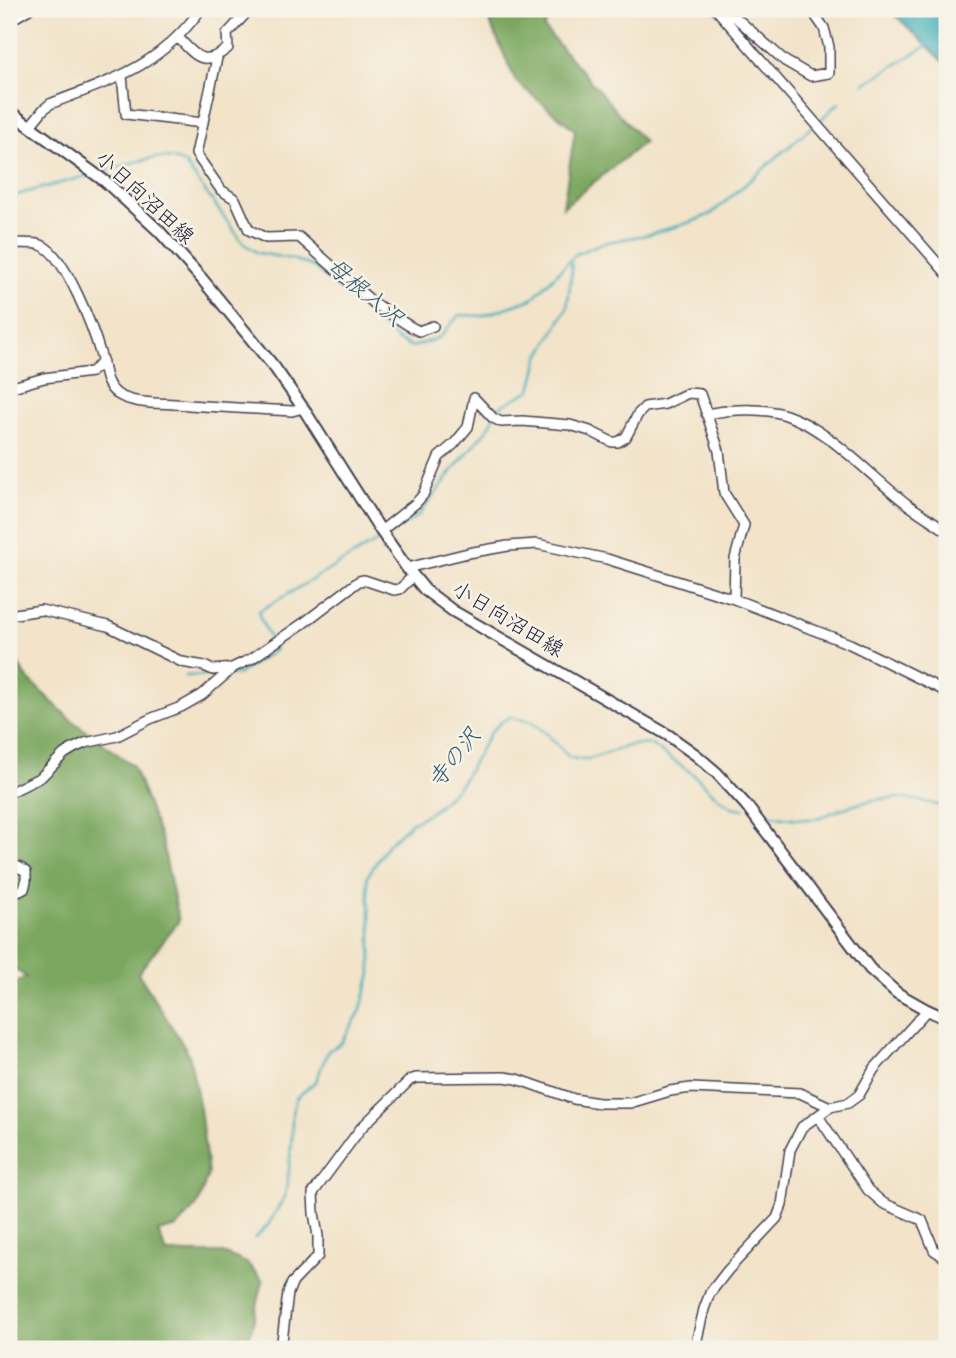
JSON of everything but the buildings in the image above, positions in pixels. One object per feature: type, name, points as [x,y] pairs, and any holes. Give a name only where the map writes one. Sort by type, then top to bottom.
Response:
[{"type":"main road","name":"小日向沼田線","points":[[9,111],[106,182],[159,231],[202,279],[303,408],[381,531],[425,590],[453,611],[668,735],[703,761],[746,805],[870,969],[897,993],[947,1019]]},
{"type":"street","points":[[9,21],[29,9]]},
{"type":"street","points":[[30,126],[50,104],[122,76],[164,50],[189,26],[201,9]]},
{"type":"street","points":[[250,9],[228,34],[228,48],[217,58],[196,154],[221,190],[235,199],[249,230],[266,238],[299,237],[376,304],[406,326],[419,331],[433,326]]},
{"type":"street","points":[[716,9],[947,274]]},
{"type":"street","points":[[726,9],[785,61],[811,76],[829,74],[829,47],[824,28],[811,9]]},
{"type":"street","points":[[178,37],[194,55],[217,58]]},
{"type":"street","points":[[122,76],[126,114],[203,122]]},
{"type":"street","points":[[9,243],[41,245],[62,266],[95,334],[105,378],[120,396],[134,401],[207,407],[292,411],[303,408]]},
{"type":"street","points":[[9,388],[44,378],[92,372],[103,362]]},
{"type":"street","points":[[381,531],[423,495],[439,457],[468,427],[474,398],[493,418],[501,422],[570,425],[618,442],[626,437],[638,414],[645,407],[665,404],[688,393],[700,394],[719,451],[723,493],[744,526],[735,559],[734,599]]},
{"type":"street","points":[[706,414],[765,411],[806,424],[906,503],[947,531]]},
{"type":"street","points":[[9,793],[41,777],[74,748],[117,736],[181,707],[210,688],[234,667],[251,659],[305,622],[359,580],[394,590],[400,589],[410,572],[468,553],[508,546],[537,544],[607,559],[734,599],[862,649],[943,690],[947,695]]},
{"type":"street","points":[[9,615],[41,610],[108,626],[182,662],[213,670],[234,667]]},
{"type":"street","points":[[9,866],[20,868],[26,873],[24,889],[9,896]]},
{"type":"street","points":[[696,1349],[696,1339],[710,1293],[728,1270],[778,1218],[790,1150],[802,1127],[830,1107],[848,1103],[859,1095],[874,1069],[927,1010]]},
{"type":"street","points":[[281,1349],[288,1293],[292,1283],[318,1256],[313,1193],[361,1128],[410,1080],[504,1077],[574,1099],[598,1103],[631,1103],[670,1091],[691,1088],[761,1090],[800,1093],[830,1107]]},
{"type":"street","points":[[818,1116],[868,1190],[883,1203],[922,1220],[934,1250],[947,1259]]},
{"type":"green space","points":[[492,9],[553,9],[544,28],[644,142],[563,207],[575,130],[516,82],[486,13]]},
{"type":"green space","points":[[9,650],[28,679],[70,719],[133,766],[162,842],[179,921],[138,973],[189,1054],[200,1109],[208,1174],[198,1204],[177,1227],[158,1232],[167,1253],[223,1253],[247,1263],[263,1281],[248,1349],[9,1349],[9,986],[26,977],[9,965]]},
{"type":"water","points":[[947,9],[947,65],[890,10]]},
{"type":"waterway","name":"母根入沢","points":[[864,84],[930,44]]},
{"type":"waterway","name":"母根入沢","points":[[819,121],[839,103]]},
{"type":"waterway","name":"母根入沢","points":[[100,173],[154,158],[185,164],[244,244],[258,253],[292,259],[314,267],[397,340],[416,346],[440,337],[459,315],[482,316],[532,299],[576,254],[602,243],[651,234],[711,214],[814,125]]},
{"type":"waterway","name":"母根入沢","points":[[9,197],[90,175]]},
{"type":"waterway","points":[[388,535],[418,516],[489,427],[499,407],[531,390],[539,358],[567,308],[572,269],[570,260]]},
{"type":"waterway","points":[[230,675],[237,675],[275,650],[259,611],[383,538]]},
{"type":"waterway","points":[[185,676],[220,675]]},
{"type":"waterway","name":"寺の沢","points":[[255,1238],[268,1225],[285,1196],[296,1098],[316,1081],[328,1051],[341,1043],[360,1012],[371,975],[367,877],[388,844],[411,823],[431,812],[456,789],[490,733],[501,722],[510,717],[531,722],[569,757],[576,759],[589,759],[631,745],[650,744],[693,774],[732,807],[744,809]]},
{"type":"waterway","name":"寺の沢","points":[[757,812],[811,819],[861,803],[897,798],[947,808]]}]
